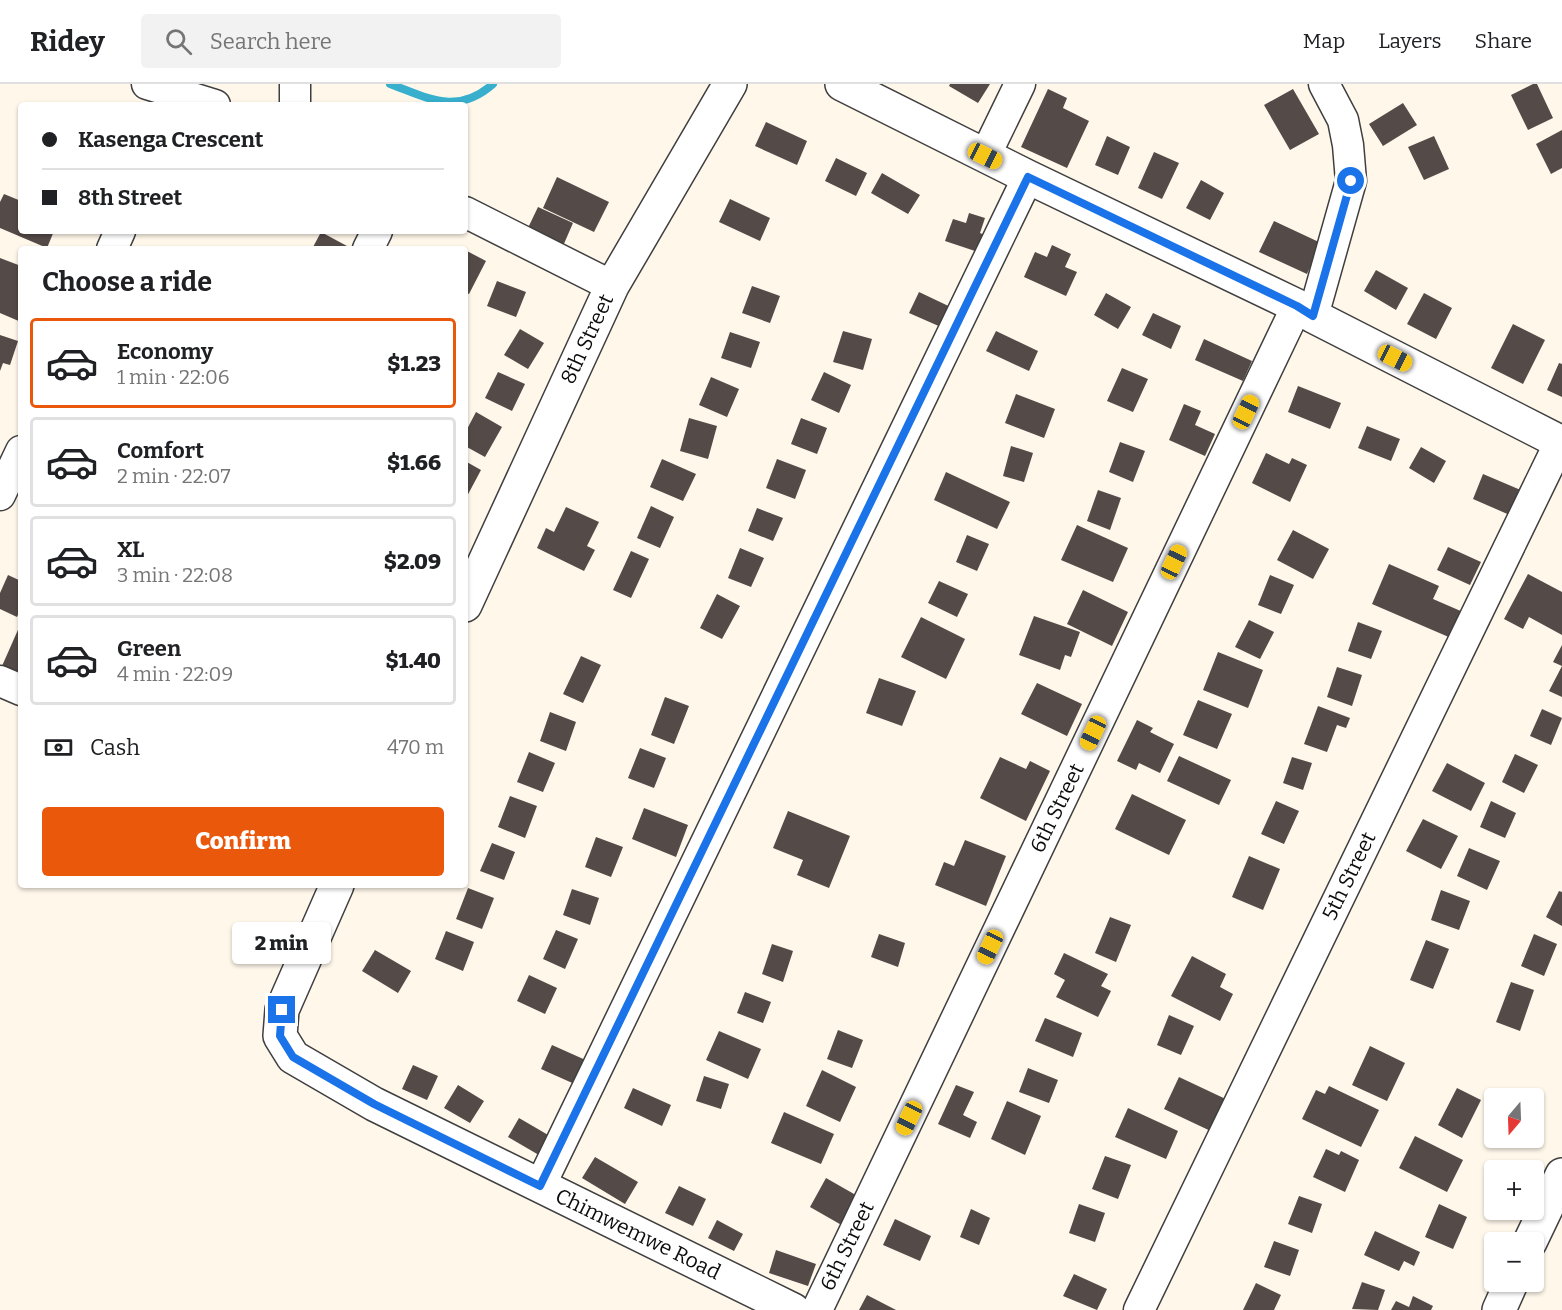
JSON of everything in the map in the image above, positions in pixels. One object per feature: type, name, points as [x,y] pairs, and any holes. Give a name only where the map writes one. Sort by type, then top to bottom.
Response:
[{"type":"street","points":[[147,84],[177,100],[192,102]]},
{"type":"street","points":[[295,84],[295,102]]},
{"type":"street","name":"8th Street","points":[[468,598],[612,286],[730,84]]},
{"type":"street","points":[[842,84],[1305,311],[1561,442]]},
{"type":"street","points":[[985,156],[1020,84]]},
{"type":"street","name":"6th Street","points":[[817,1310],[1305,311],[1351,181],[1343,120],[1324,84]]},
{"type":"street","points":[[540,1186],[1028,177]]},
{"type":"street","points":[[468,214],[612,286]]},
{"type":"street","name":"5th Street","points":[[1139,1310],[1561,442]]},
{"type":"street","points":[[0,495],[18,457]]},
{"type":"street","points":[[0,681],[18,689]]},
{"type":"street","name":"Chimwemwe Road","points":[[336,888],[282,1010],[280,1036],[293,1057],[374,1104],[793,1310]]},
{"type":"street","points":[[1535,1232],[1562,1175]]},
{"type":"street","points":[[1499,1310],[1507,1292]]},
{"type":"building","points":[[950,84],[990,84],[978,103],[949,86]]},
{"type":"building","points":[[1537,84],[1553,118],[1528,130],[1511,95]]},
{"type":"building","points":[[1048,89],[1067,98],[1063,108],[1089,121],[1067,168],[1021,147]]},
{"type":"building","points":[[1293,89],[1319,134],[1290,150],[1264,105]]},
{"type":"building","points":[[1403,103],[1417,125],[1383,146],[1369,124]]},
{"type":"building","points":[[766,122],[807,141],[797,165],[755,146]]},
{"type":"building","points":[[1562,130],[1562,168],[1551,174],[1536,144]]},
{"type":"building","points":[[1107,136],[1130,147],[1118,175],[1095,165]]},
{"type":"building","points":[[1434,136],[1449,169],[1424,180],[1408,147]]},
{"type":"building","points":[[1154,152],[1179,163],[1162,199],[1138,188]]},
{"type":"building","points":[[836,158],[867,173],[856,196],[825,181]]},
{"type":"building","points":[[882,173],[920,195],[908,214],[871,193]]},
{"type":"building","points":[[557,177],[609,202],[594,232],[543,208]]},
{"type":"building","points":[[1201,180],[1224,193],[1210,220],[1186,208]]},
{"type":"building","points":[[4,194],[18,200],[18,234],[53,234],[48,246],[42,246],[0,228],[0,202]]},
{"type":"building","points":[[730,199],[770,218],[760,241],[719,222]]},
{"type":"building","points":[[538,207],[573,223],[563,246],[527,230]]},
{"type":"building","points":[[969,213],[985,218],[980,233],[989,237],[984,254],[945,241],[953,219],[966,223]]},
{"type":"building","points":[[1274,221],[1321,243],[1307,274],[1259,252]]},
{"type":"building","points":[[320,234],[325,234],[347,246],[314,246]]},
{"type":"building","points":[[1052,245],[1071,254],[1065,267],[1077,272],[1066,296],[1024,277],[1035,252],[1047,257]]},
{"type":"building","points":[[468,252],[486,261],[468,294]]},
{"type":"building","points":[[0,258],[18,265],[18,321],[0,313]]},
{"type":"building","points":[[1376,270],[1408,288],[1396,310],[1364,291]]},
{"type":"building","points":[[497,281],[526,292],[516,317],[487,306]]},
{"type":"building","points":[[752,286],[780,296],[770,323],[742,313]]},
{"type":"building","points":[[919,292],[959,311],[950,331],[909,313]]},
{"type":"building","points":[[1106,293],[1131,307],[1118,329],[1094,315]]},
{"type":"building","points":[[1424,293],[1452,308],[1436,339],[1407,324]]},
{"type":"building","points":[[1153,313],[1181,326],[1171,349],[1142,335]]},
{"type":"building","points":[[1513,324],[1545,340],[1523,384],[1491,368]]},
{"type":"building","points":[[520,329],[544,343],[528,369],[504,355]]},
{"type":"building","points":[[843,331],[872,339],[863,370],[833,362]]},
{"type":"building","points":[[996,331],[1038,351],[1029,371],[986,351]]},
{"type":"building","points":[[730,332],[760,342],[751,368],[721,358]]},
{"type":"building","points":[[0,335],[18,341],[10,365],[3,363],[0,371]]},
{"type":"building","points":[[1204,339],[1252,361],[1243,381],[1195,360]]},
{"type":"building","points":[[1559,363],[1562,364],[1562,397],[1547,390]]},
{"type":"building","points":[[1122,368],[1148,379],[1133,412],[1107,401]]},
{"type":"building","points":[[498,372],[525,384],[512,411],[485,398]]},
{"type":"building","points":[[824,372],[851,385],[839,413],[811,400]]},
{"type":"building","points":[[711,377],[739,389],[727,417],[699,405]]},
{"type":"building","points":[[1298,386],[1341,403],[1330,429],[1288,412]]},
{"type":"building","points":[[1016,394],[1055,409],[1044,438],[1005,423]]},
{"type":"building","points":[[1184,404],[1201,411],[1195,425],[1215,434],[1205,456],[1169,440]]},
{"type":"building","points":[[476,412],[502,427],[485,457],[468,448],[468,427]]},
{"type":"building","points":[[689,418],[717,426],[708,459],[680,451]]},
{"type":"building","points":[[801,418],[827,428],[817,454],[791,444]]},
{"type":"building","points":[[1367,426],[1400,439],[1391,461],[1358,448]]},
{"type":"building","points":[[1120,442],[1145,451],[1133,482],[1109,472]]},
{"type":"building","points":[[1011,446],[1033,453],[1024,482],[1003,476]]},
{"type":"building","points":[[1421,447],[1446,461],[1434,483],[1409,468]]},
{"type":"building","points":[[1266,453],[1289,464],[1292,458],[1307,465],[1290,502],[1252,483]]},
{"type":"building","points":[[662,459],[696,474],[683,501],[650,487]]},
{"type":"building","points":[[777,459],[806,470],[795,499],[766,488]]},
{"type":"building","points":[[468,463],[481,470],[468,494]]},
{"type":"building","points":[[946,472],[1010,502],[997,529],[934,500]]},
{"type":"building","points":[[1483,474],[1523,491],[1512,516],[1473,499]]},
{"type":"building","points":[[1098,490],[1121,498],[1110,530],[1087,521]]},
{"type":"building","points":[[651,506],[674,517],[660,548],[637,538]]},
{"type":"building","points":[[566,507],[599,522],[587,546],[595,550],[584,571],[537,548],[546,528],[554,532]]},
{"type":"building","points":[[757,508],[783,518],[773,541],[748,531]]},
{"type":"building","points":[[1077,525],[1128,548],[1113,582],[1061,560]]},
{"type":"building","points":[[1293,530],[1329,549],[1313,579],[1277,560]]},
{"type":"building","points":[[967,535],[989,544],[977,571],[956,562]]},
{"type":"building","points":[[1448,547],[1481,562],[1470,585],[1437,570]]},
{"type":"building","points":[[740,548],[764,558],[751,587],[728,578]]},
{"type":"building","points":[[631,551],[649,559],[631,598],[613,590]]},
{"type":"building","points":[[1389,564],[1439,586],[1433,599],[1463,612],[1451,638],[1372,604]]},
{"type":"building","points":[[1528,574],[1562,592],[1562,635],[1529,617],[1523,629],[1504,619]]},
{"type":"building","points":[[8,575],[18,580],[17,617],[0,609],[0,593]]},
{"type":"building","points":[[1270,575],[1294,585],[1281,614],[1258,605]]},
{"type":"building","points":[[939,581],[968,594],[957,617],[928,603]]},
{"type":"building","points":[[1083,590],[1128,612],[1112,646],[1067,624]]},
{"type":"building","points":[[717,594],[740,606],[722,639],[700,628]]},
{"type":"building","points":[[1034,616],[1080,632],[1071,657],[1065,655],[1060,670],[1019,655]]},
{"type":"building","points":[[921,617],[965,639],[946,679],[901,657]]},
{"type":"building","points":[[1249,620],[1274,632],[1260,659],[1235,647]]},
{"type":"building","points":[[1358,622],[1382,631],[1371,659],[1348,651]]},
{"type":"building","points":[[18,630],[18,673],[2,666]]},
{"type":"building","points":[[1562,645],[1562,666],[1553,662]]},
{"type":"building","points":[[1218,652],[1263,670],[1248,708],[1203,690]]},
{"type":"building","points":[[581,656],[601,665],[583,703],[563,694]]},
{"type":"building","points":[[1562,666],[1562,697],[1549,691]]},
{"type":"building","points":[[1337,667],[1362,675],[1352,706],[1327,697]]},
{"type":"building","points":[[879,678],[916,691],[902,726],[866,713]]},
{"type":"building","points":[[1037,683],[1082,704],[1067,736],[1021,714]]},
{"type":"building","points":[[665,697],[689,706],[674,744],[651,735]]},
{"type":"building","points":[[1198,700],[1232,714],[1217,749],[1183,735]]},
{"type":"building","points":[[1318,706],[1350,718],[1346,728],[1337,725],[1327,752],[1304,744]]},
{"type":"building","points":[[1542,709],[1562,718],[1551,745],[1530,736]]},
{"type":"building","points":[[550,712],[576,722],[566,751],[540,741]]},
{"type":"building","points":[[1137,720],[1153,728],[1150,732],[1174,744],[1160,773],[1139,763],[1136,770],[1117,761]]},
{"type":"building","points":[[640,748],[666,758],[654,788],[628,778]]},
{"type":"building","points":[[529,752],[555,763],[543,792],[517,782]]},
{"type":"building","points":[[1515,754],[1538,765],[1524,793],[1502,782]]},
{"type":"building","points":[[1179,756],[1231,780],[1219,805],[1167,781]]},
{"type":"building","points":[[1000,757],[1026,769],[1030,761],[1050,771],[1026,821],[980,798]]},
{"type":"building","points":[[1292,757],[1312,763],[1303,790],[1283,783]]},
{"type":"building","points":[[1447,763],[1485,783],[1471,811],[1432,791]]},
{"type":"building","points":[[1132,794],[1186,820],[1169,855],[1115,829]]},
{"type":"building","points":[[510,796],[537,806],[525,838],[498,827]]},
{"type":"building","points":[[1276,801],[1299,811],[1284,844],[1261,834]]},
{"type":"building","points":[[1491,801],[1516,813],[1505,838],[1480,827]]},
{"type":"building","points":[[644,808],[688,825],[676,857],[632,839]]},
{"type":"building","points":[[788,811],[850,836],[829,888],[797,875],[803,860],[773,848]]},
{"type":"building","points":[[1423,819],[1458,836],[1441,869],[1406,851]]},
{"type":"building","points":[[596,837],[623,847],[611,877],[585,867]]},
{"type":"building","points":[[965,840],[1006,856],[986,906],[935,885],[944,862],[954,866]]},
{"type":"building","points":[[492,843],[515,852],[504,880],[480,871]]},
{"type":"building","points":[[1469,848],[1500,861],[1487,890],[1457,876]]},
{"type":"building","points":[[1249,856],[1280,869],[1263,910],[1232,897]]},
{"type":"building","points":[[468,888],[494,898],[482,929],[456,919]]},
{"type":"building","points":[[572,889],[599,898],[590,925],[563,915]]},
{"type":"building","points":[[1441,890],[1470,901],[1459,930],[1431,920]]},
{"type":"building","points":[[1559,891],[1562,892],[1562,926],[1546,917]]},
{"type":"building","points":[[1110,917],[1131,925],[1116,962],[1095,953]]},
{"type":"building","points":[[556,930],[578,939],[565,969],[543,959]]},
{"type":"building","points":[[446,931],[474,942],[463,971],[435,959]]},
{"type":"building","points":[[879,934],[905,943],[898,967],[871,957]]},
{"type":"building","points":[[1534,934],[1557,944],[1544,976],[1521,966]]},
{"type":"building","points":[[1426,940],[1449,949],[1433,989],[1410,980]]},
{"type":"building","points":[[772,944],[793,951],[783,982],[762,974]]},
{"type":"building","points":[[375,950],[411,971],[398,993],[362,971]]},
{"type":"building","points":[[1064,953],[1108,974],[1101,986],[1111,991],[1098,1017],[1056,997],[1065,980],[1054,974]]},
{"type":"building","points":[[1192,956],[1226,974],[1220,987],[1233,994],[1220,1021],[1171,996]]},
{"type":"building","points":[[529,975],[557,988],[545,1014],[517,1001]]},
{"type":"building","points":[[1511,982],[1534,990],[1520,1031],[1496,1022]]},
{"type":"building","points":[[745,992],[771,1002],[763,1023],[737,1013]]},
{"type":"building","points":[[1169,1015],[1194,1026],[1181,1055],[1157,1045]]},
{"type":"building","points":[[1045,1018],[1082,1033],[1073,1057],[1035,1041]]},
{"type":"building","points":[[838,1030],[863,1040],[852,1068],[827,1059]]},
{"type":"building","points":[[719,1031],[761,1049],[748,1079],[706,1060]]},
{"type":"building","points":[[552,1045],[590,1062],[579,1086],[541,1069]]},
{"type":"building","points":[[1370,1046],[1405,1063],[1387,1101],[1352,1085]]},
{"type":"building","points":[[413,1065],[438,1076],[427,1100],[402,1089]]},
{"type":"building","points":[[1028,1068],[1058,1080],[1049,1103],[1019,1092]]},
{"type":"building","points":[[822,1070],[856,1087],[840,1122],[806,1106]]},
{"type":"building","points":[[704,1076],[729,1084],[721,1109],[696,1101]]},
{"type":"building","points":[[1179,1077],[1232,1102],[1217,1134],[1164,1109]]},
{"type":"building","points":[[458,1085],[484,1101],[470,1123],[444,1108]]},
{"type":"building","points":[[956,1085],[974,1092],[963,1115],[977,1122],[970,1138],[938,1124]]},
{"type":"building","points":[[1329,1086],[1379,1110],[1361,1147],[1302,1119],[1316,1090],[1325,1094]]},
{"type":"building","points":[[633,1088],[671,1105],[662,1126],[624,1108]]},
{"type":"building","points":[[1457,1088],[1481,1100],[1462,1138],[1438,1125]]},
{"type":"building","points":[[1007,1101],[1041,1116],[1025,1155],[991,1139]]},
{"type":"building","points":[[1128,1108],[1178,1131],[1166,1159],[1115,1137]]},
{"type":"building","points":[[784,1112],[834,1134],[821,1164],[771,1143]]},
{"type":"building","points":[[519,1118],[555,1139],[544,1158],[508,1137]]},
{"type":"building","points":[[1415,1136],[1463,1160],[1447,1192],[1399,1168]]},
{"type":"building","points":[[1326,1149],[1339,1155],[1341,1151],[1359,1160],[1345,1192],[1313,1177]]},
{"type":"building","points":[[1105,1156],[1131,1165],[1118,1199],[1092,1189]]},
{"type":"building","points":[[595,1157],[638,1182],[625,1204],[582,1178]]},
{"type":"building","points":[[826,1178],[861,1198],[845,1227],[810,1207]]},
{"type":"building","points":[[679,1186],[706,1199],[693,1226],[665,1213]]},
{"type":"building","points":[[1299,1196],[1322,1204],[1312,1233],[1288,1224]]},
{"type":"building","points":[[1079,1204],[1105,1213],[1095,1242],[1069,1233]]},
{"type":"building","points":[[1439,1204],[1467,1217],[1453,1249],[1425,1237]]},
{"type":"building","points":[[971,1209],[990,1218],[979,1245],[960,1237]]},
{"type":"building","points":[[895,1219],[931,1236],[920,1261],[883,1245]]},
{"type":"building","points":[[717,1220],[743,1234],[734,1251],[708,1238]]},
{"type":"building","points":[[1375,1231],[1420,1252],[1414,1266],[1404,1261],[1399,1271],[1364,1255]]},
{"type":"building","points":[[1274,1241],[1299,1250],[1290,1276],[1264,1267]]},
{"type":"building","points":[[776,1250],[816,1264],[808,1286],[769,1273]]},
{"type":"building","points":[[1074,1274],[1107,1289],[1097,1310],[1063,1296]]},
{"type":"building","points":[[1362,1282],[1385,1290],[1378,1310],[1352,1309]]},
{"type":"building","points":[[1256,1283],[1281,1295],[1274,1310],[1243,1310]]},
{"type":"building","points":[[867,1295],[896,1310],[859,1310]]},
{"type":"building","points":[[1413,1296],[1433,1306],[1431,1310],[1391,1310],[1396,1301],[1409,1307]]},
{"type":"waterway","points":[[390,84],[430,99],[455,102],[480,94],[493,84]]},
{"type":"route","points":[[282,1010],[280,1036],[293,1057],[374,1104],[540,1186],[1028,177],[1297,306],[1313,316],[1351,181]]}]
